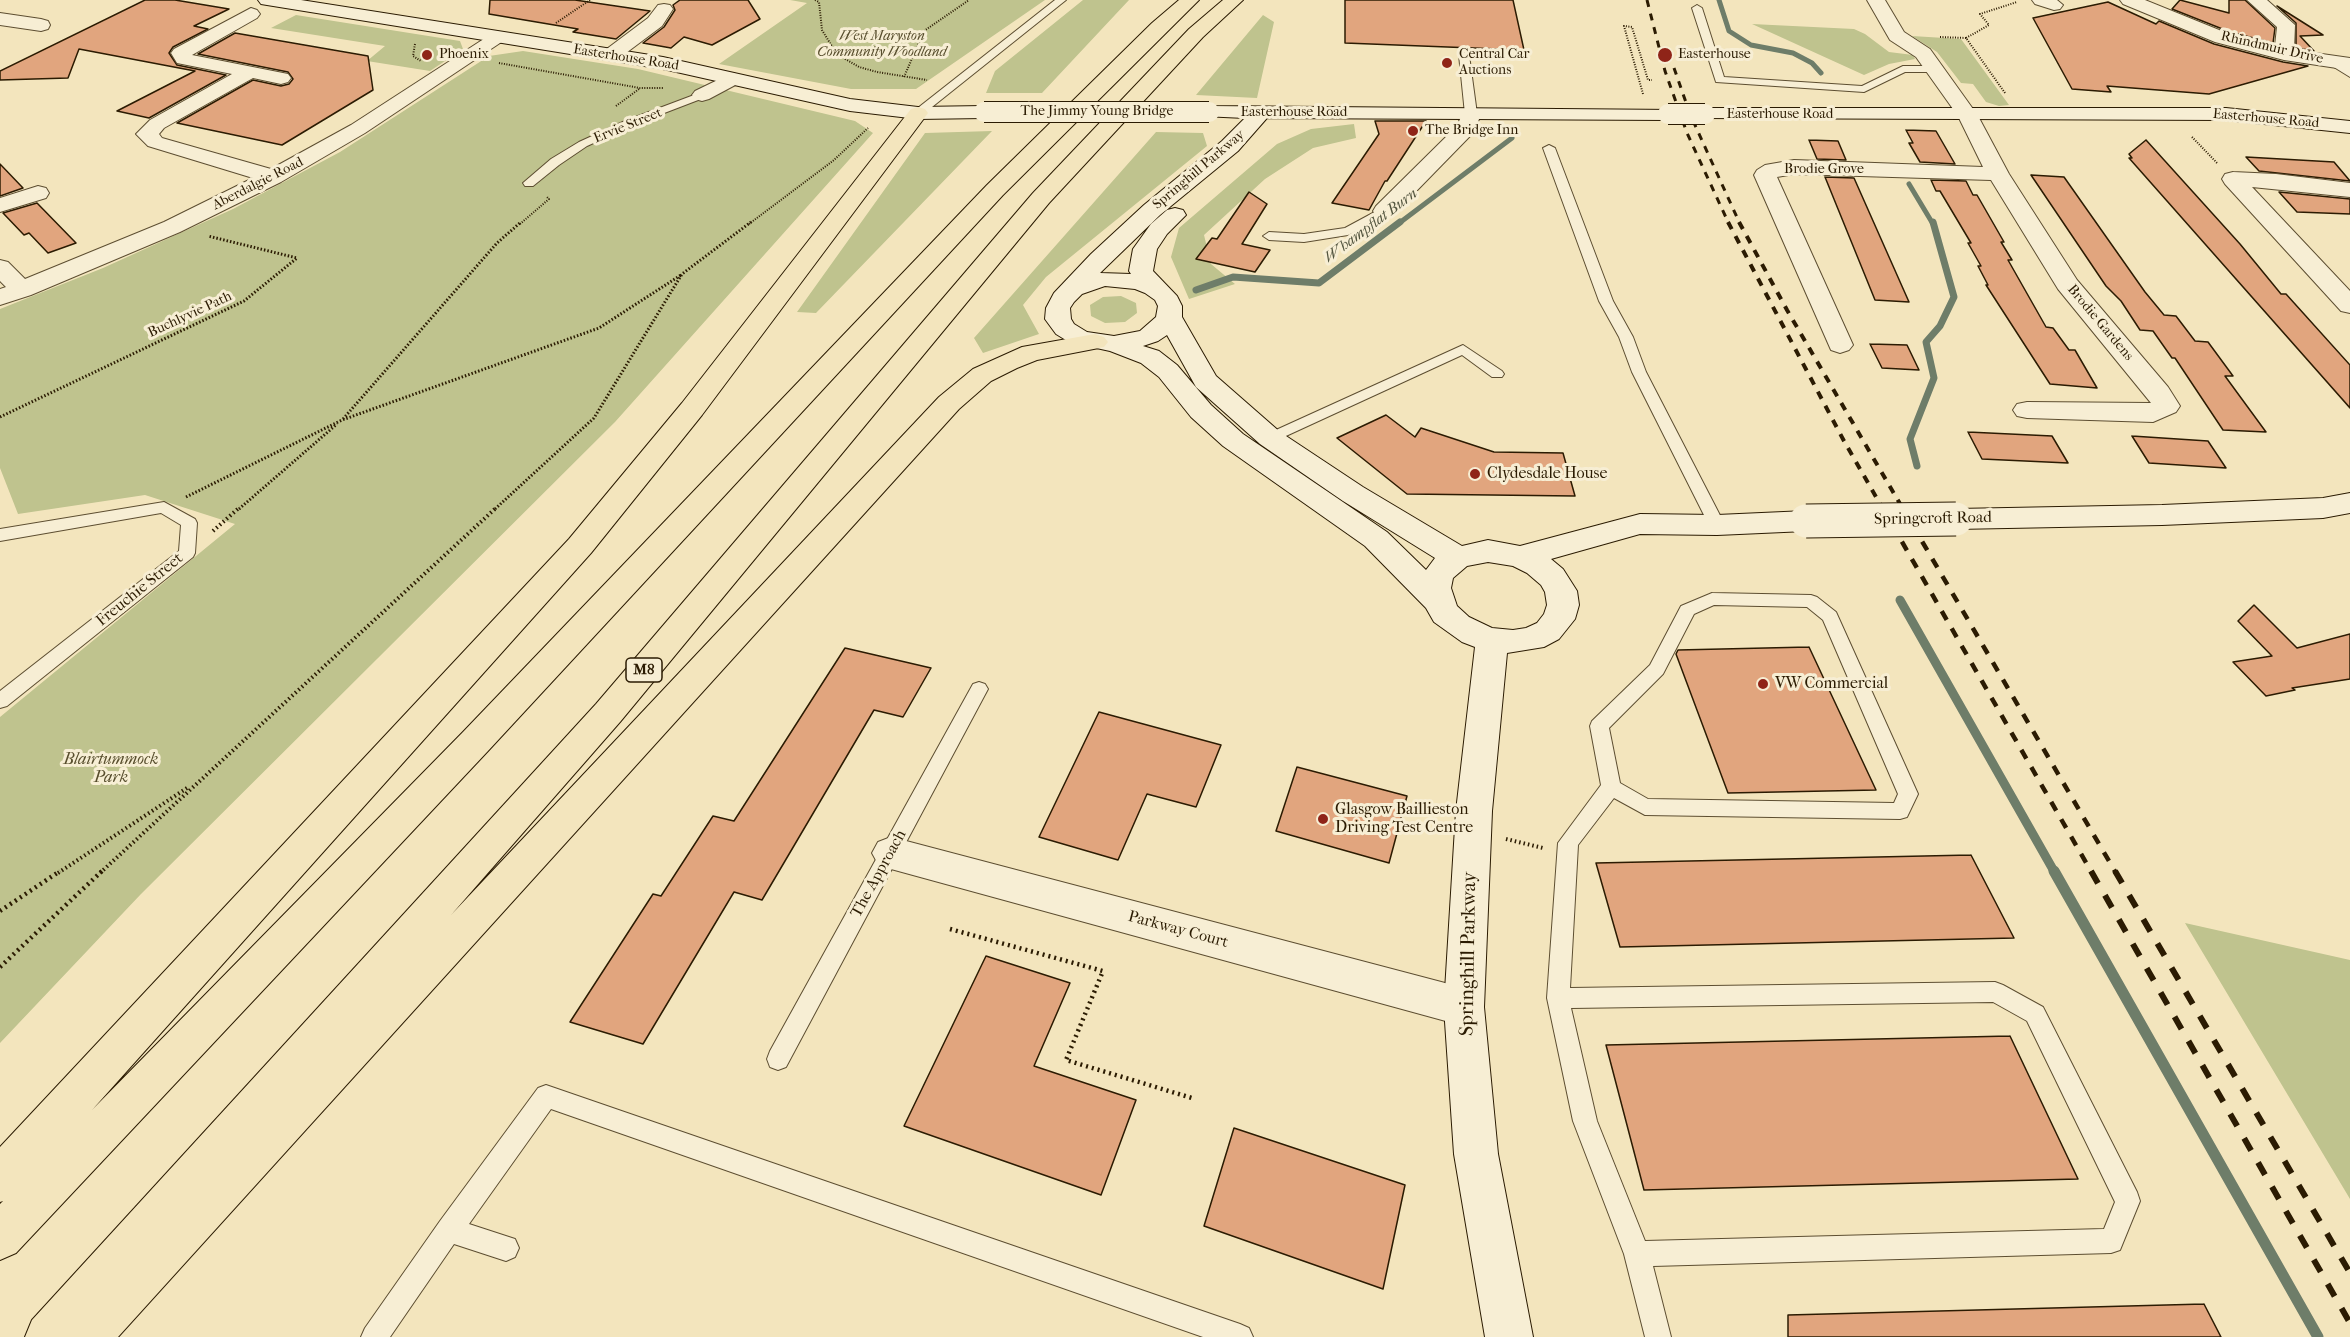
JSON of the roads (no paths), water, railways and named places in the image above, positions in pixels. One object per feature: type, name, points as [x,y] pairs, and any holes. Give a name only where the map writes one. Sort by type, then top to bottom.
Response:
[{"type":"highway","points":[[0,1238],[475,742],[994,190],[1159,27],[1190,0]]},
{"type":"highway","name":"M8","points":[[50,1337],[608,713],[1041,198],[1196,33],[1234,0]]},
{"type":"highway","points":[[0,1180],[580,546],[692,409],[902,111]]},
{"type":"highway","name":"M8","points":[[86,1337],[949,403],[982,375],[1031,353],[1104,343]]},
{"type":"street","name":"Easterhouse Road","points":[[267,0],[695,69],[717,88],[902,111],[984,112]]},
{"type":"street","name":"Brodie Gardens","points":[[1876,0],[1897,36],[1923,53],[1968,116],[1998,174],[2067,284],[2159,393],[2166,406],[2153,414],[2027,410]]},
{"type":"street","name":"Rhindmuir Drive","points":[[2129,0],[2222,38],[2284,54],[2342,63]]},
{"type":"street","points":[[2256,0],[2286,25],[2284,54]]},
{"type":"street","points":[[251,14],[181,53],[184,59],[281,78]]},
{"type":"street","points":[[611,55],[660,16],[678,26]]},
{"type":"street","points":[[0,19],[40,25]]},
{"type":"street","name":"Aberdalgie Road","points":[[11,294],[172,227],[273,177],[358,129],[500,37]]},
{"type":"street","points":[[250,72],[157,124],[147,134],[155,142],[273,177]]},
{"type":"street","name":"The Jimmy Young Bridge","points":[[984,112],[1209,112]]},
{"type":"street","name":"Easterhouse Road","points":[[1209,112],[1968,116],[2226,114],[2350,127]]},
{"type":"street","name":"Springhill Parkway","points":[[1262,112],[1263,138],[1159,229],[1145,249],[1142,271],[1154,288],[1165,296],[1170,306],[1169,317],[1205,381],[1270,438],[1353,494],[1458,558]]},
{"type":"street","name":"Springhill Parkway","points":[[1262,112],[1230,146],[1144,217],[1099,259],[1063,298],[1058,308],[1058,319],[1065,329],[1078,337],[1150,357],[1168,371],[1202,411],[1233,440],[1376,539],[1438,601]]},
{"type":"street","points":[[1384,211],[1467,128],[1471,114]]},
{"type":"street","name":"Brodie Grove","points":[[1840,345],[1766,176],[1773,170],[1794,167],[1998,174]]},
{"type":"street","points":[[2350,190],[2276,181],[2233,179],[2350,306]]},
{"type":"street","points":[[0,205],[38,193]]},
{"type":"street","points":[[0,267],[11,294]]},
{"type":"street","points":[[2317,270],[2350,279]]},
{"type":"street","points":[[1073,289],[1088,283],[1123,279],[1140,282],[1154,288]]},
{"type":"street","points":[[1104,343],[1132,341],[1149,336],[1162,327],[1169,317]]},
{"type":"street","name":"Springcroft Road","points":[[1520,557],[1640,524],[1717,525],[1806,521],[2173,515],[2323,508],[2350,502]]},
{"type":"street","points":[[1488,551],[1520,557],[1538,565],[1552,577],[1561,591],[1563,605],[1559,619],[1548,631],[1533,639],[1513,642],[1492,640],[1473,634],[1445,614],[1438,601],[1435,588],[1438,576],[1446,566],[1458,558],[1488,551]]},
{"type":"street","name":"Springhill Parkway","points":[[1492,640],[1473,831],[1464,1007],[1476,1154],[1509,1337]]},
{"type":"street","name":"Parkway Court","points":[[891,853],[1464,1007]]},
{"type":"lane","points":[[902,111],[957,83],[1061,0]]},
{"type":"lane","points":[[1696,8],[1720,80],[1864,89],[1903,69],[1936,69]]},
{"type":"lane","points":[[1464,55],[1471,114]]},
{"type":"lane","points":[[2342,63],[2350,74]]},
{"type":"lane","name":"Ervie Street","points":[[529,183],[555,162],[583,144],[717,88]]},
{"type":"lane","points":[[1549,147],[1605,301],[1626,337],[1639,372],[1717,525]]},
{"type":"lane","points":[[1269,236],[1304,238],[1348,231],[1384,211]]},
{"type":"lane","points":[[1270,438],[1463,349],[1497,374]]},
{"type":"lane","name":"Freuchie Street","points":[[0,535],[164,507],[189,523],[187,553],[0,701]]},
{"type":"lane","points":[[1611,787],[1645,807],[1900,811],[1908,794],[1830,616],[1811,601],[1712,599],[1688,610],[1658,669],[1599,726],[1611,787],[1568,843],[1558,998],[1585,1121],[1637,1254],[1658,1337]]},
{"type":"lane","name":"The Approach","points":[[778,1059],[979,689]]},
{"type":"lane","points":[[1558,998],[1995,992],[2035,1014],[2128,1201],[2110,1241],[1637,1254]]},
{"type":"lane","points":[[374,1337],[546,1096],[1240,1337]]},
{"type":"lane","points":[[449,1230],[506,1248]]},
{"type":"waterway","points":[[1719,0],[1729,31],[1751,45],[1793,53],[1812,63],[1821,73]]},
{"type":"waterway","name":"Whampflat Burn","points":[[1398,224],[1512,138]]},
{"type":"waterway","points":[[1909,184],[1933,224]]},
{"type":"waterway","name":"Whampflat Burn","points":[[1196,290],[1233,277],[1319,283],[1400,222]]},
{"type":"waterway","points":[[1917,466],[1910,439],[1934,378],[1926,342],[1940,326],[1954,297],[1933,222]]},
{"type":"waterway","points":[[1900,600],[2055,873]]},
{"type":"waterway","points":[[2054,871],[2318,1337]]},
{"type":"railway","points":[[1647,0],[1665,71],[1687,133],[1729,223]]},
{"type":"railway","points":[[1674,68],[1690,114],[1740,223]]},
{"type":"railway","points":[[1729,223],[1844,441],[1883,509]]},
{"type":"railway","points":[[1740,223],[1787,310],[1903,509]]},
{"type":"railway","points":[[1882,507],[2092,873]]},
{"type":"railway","points":[[1902,507],[2116,873]]},
{"type":"railway","points":[[2091,871],[2350,1323]]},
{"type":"railway","points":[[2115,871],[2350,1273]]},
{"type":"place","name":"Phoenix","points":[[427,55]]},
{"type":"place","name":"Easterhouse","points":[[1665,55]]},
{"type":"place","name":"Central Car Auctions","points":[[1447,63]]},
{"type":"place","name":"The Bridge Inn","points":[[1413,131]]},
{"type":"place","name":"Clydesdale House","points":[[1475,474]]},
{"type":"place","name":"VW Commercial","points":[[1763,684]]},
{"type":"place","name":"Glasgow Baillieston Driving Test Centre","points":[[1323,819]]},
{"type":"park label","name":"West Maryston Community Woodland","points":[[882,46]]},
{"type":"park label","name":"Blairtummock Park","points":[[111,769]]}]
